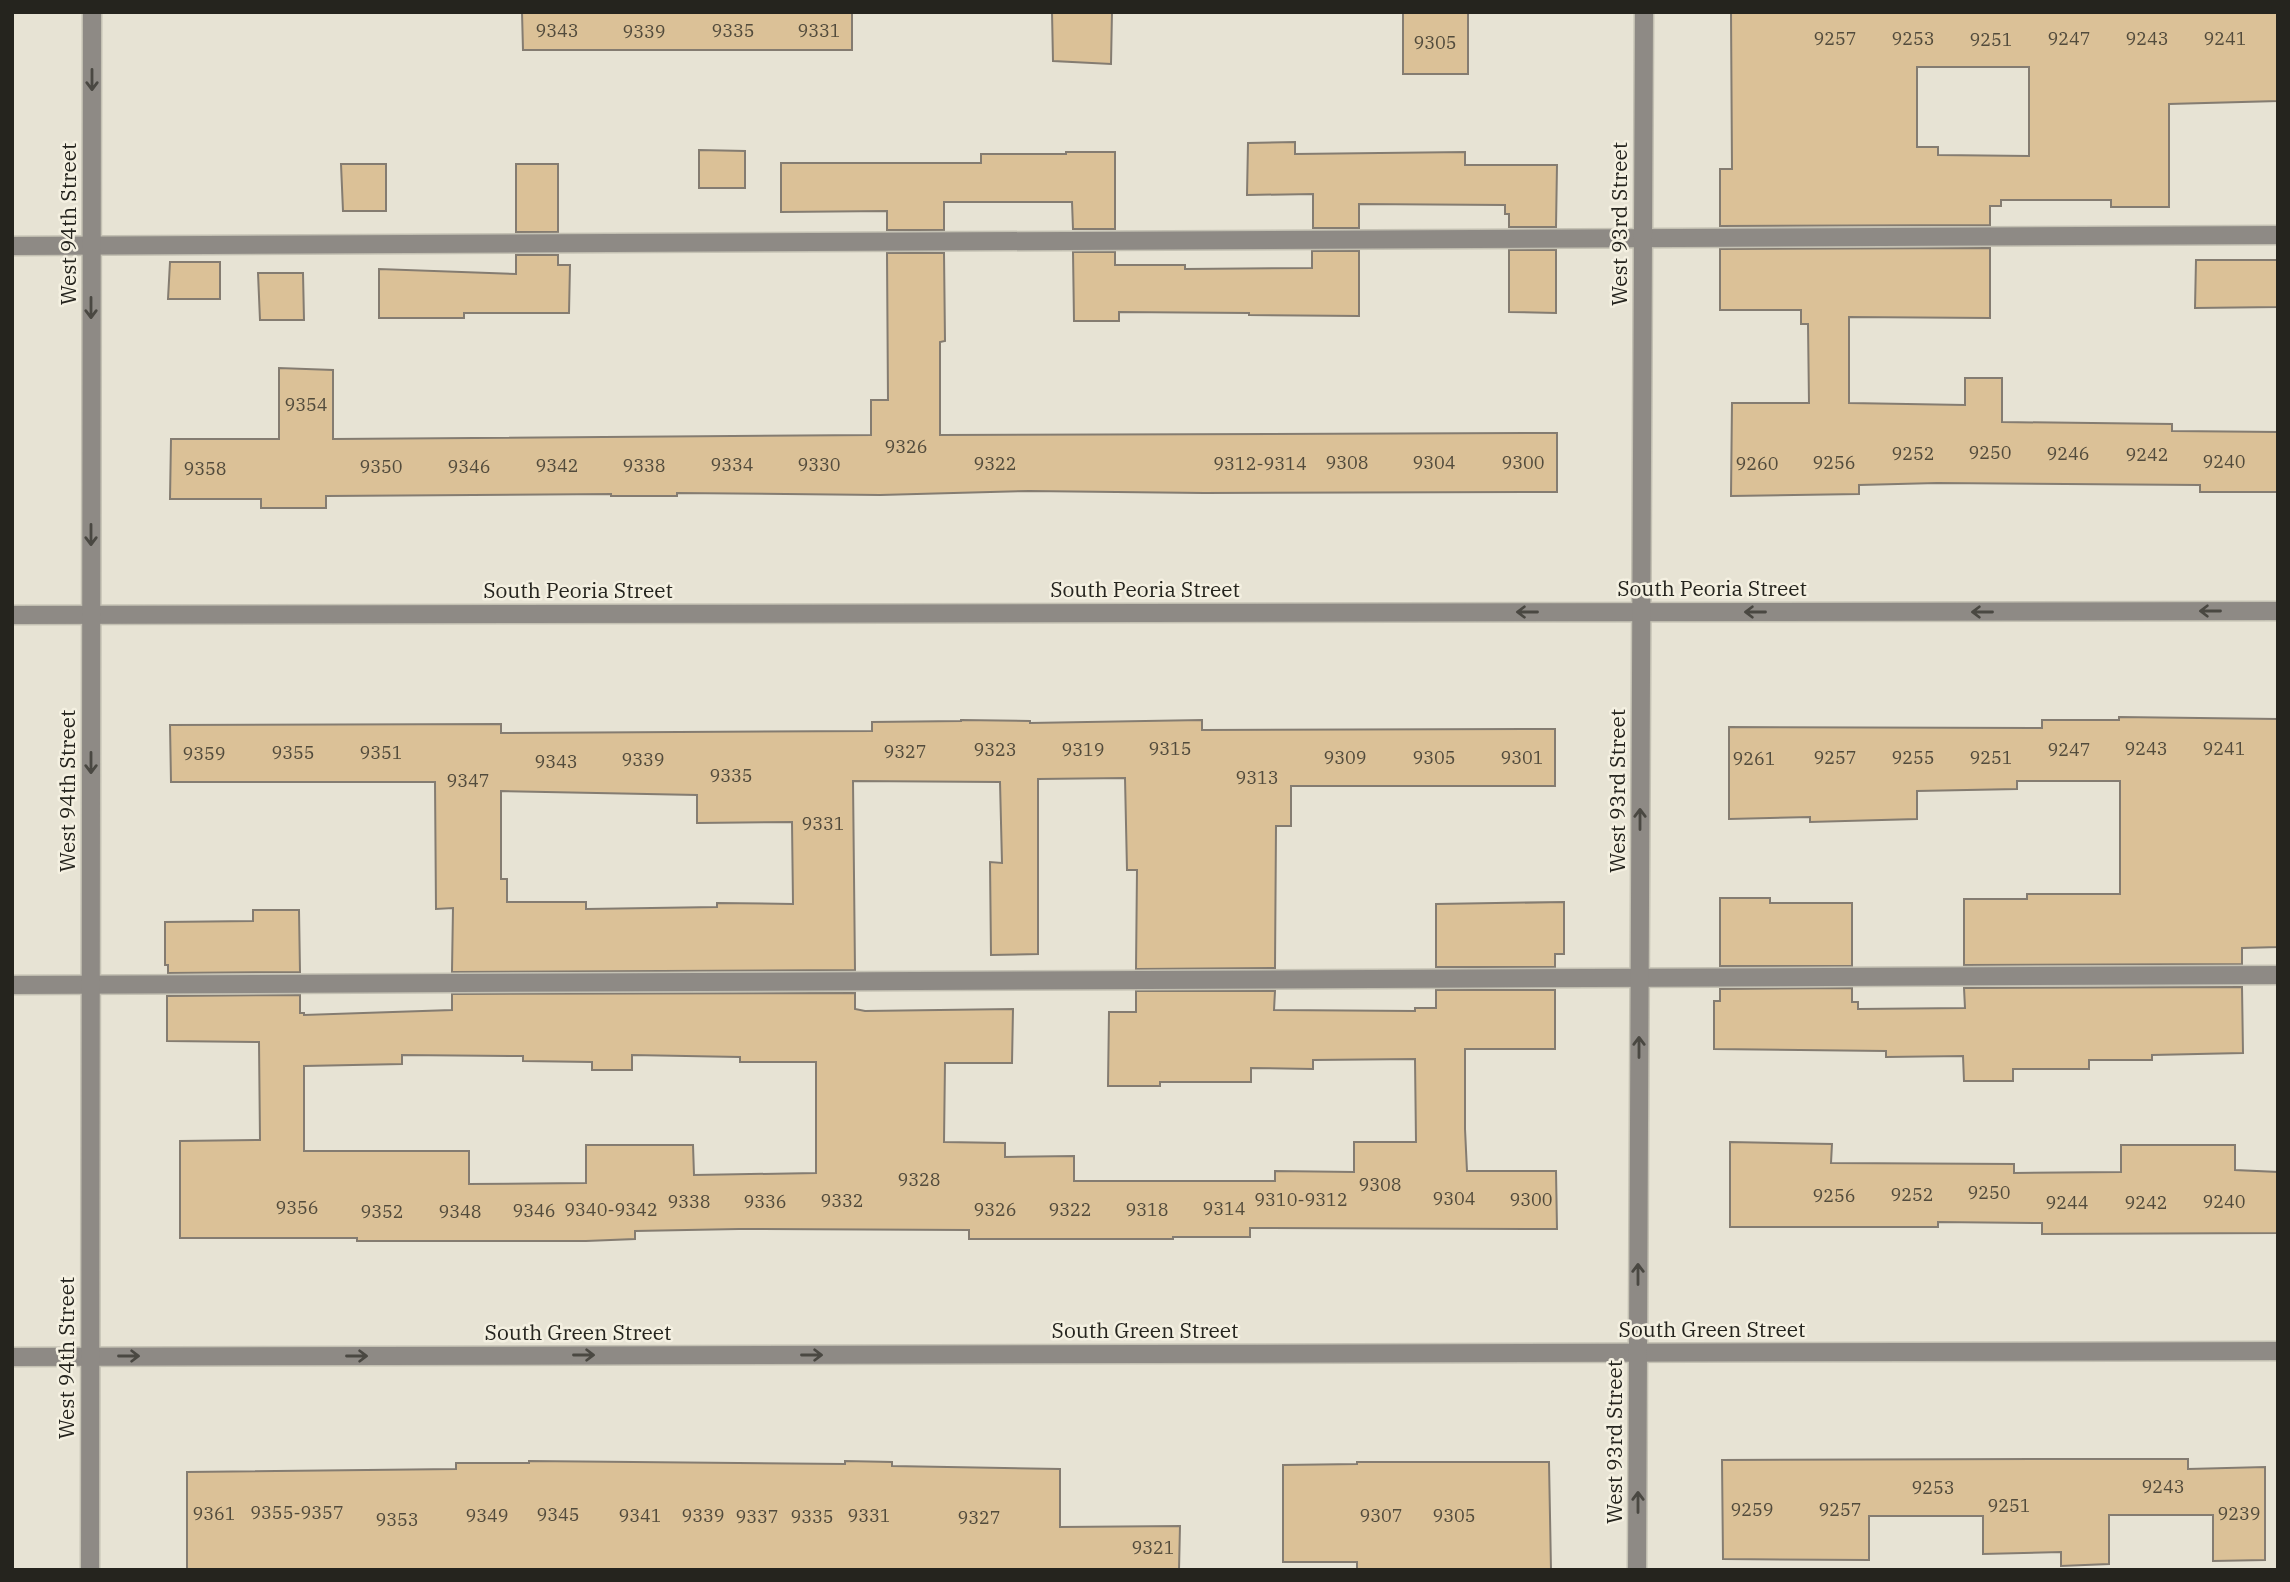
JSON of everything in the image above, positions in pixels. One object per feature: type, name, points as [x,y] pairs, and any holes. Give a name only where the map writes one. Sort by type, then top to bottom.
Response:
[{"type":"street","name":"West 94th Street","points":[[90,1570],[92,12]]},
{"type":"street","name":"West 93rd Street","points":[[1637,1570],[1644,12]]},
{"type":"street","points":[[12,246],[2278,235]]},
{"type":"street","name":"South Peoria Street","points":[[12,615],[2278,611]]},
{"type":"street","points":[[12,985],[2278,975]]},
{"type":"street","name":"South Green Street","points":[[12,1357],[2278,1351]]},
{"type":"building","points":[[522,12],[852,12],[852,50],[523,50]]},
{"type":"building","points":[[1052,12],[1112,12],[1111,64],[1053,61]]},
{"type":"building","points":[[1403,12],[1468,12],[1468,74],[1403,74]]},
{"type":"building","points":[[1731,12],[2278,12],[2278,101],[2169,104],[2169,207],[2111,207],[2111,200],[2001,200],[2001,206],[1990,206],[1990,225],[1720,226],[1720,169],[1732,169]],"holes":[[[1917,67],[2029,67],[2029,156],[1938,155],[1938,147],[1917,147]]]},
{"type":"building","points":[[1295,142],[1295,154],[1465,152],[1465,165],[1557,165],[1556,227],[1509,227],[1509,214],[1505,214],[1505,205],[1359,204],[1359,228],[1313,228],[1313,194],[1247,195],[1248,143]]},
{"type":"building","points":[[699,150],[745,151],[745,188],[699,188]]},
{"type":"building","points":[[1115,152],[1115,229],[1073,229],[1072,202],[944,202],[944,230],[887,230],[887,211],[781,212],[781,163],[981,163],[981,154]]},
{"type":"building","points":[[341,164],[386,164],[386,211],[343,211]]},
{"type":"building","points":[[516,164],[558,164],[558,232],[516,232]]},
{"type":"building","points":[[1990,248],[1990,318],[1849,317],[1849,403],[1965,405],[1965,378],[2002,378],[2002,422],[2172,424],[2172,431],[2278,432],[2278,492],[2200,492],[2200,485],[1937,483],[1859,485],[1859,494],[1731,496],[1732,403],[1809,403],[1808,324],[1801,324],[1801,310],[1720,310],[1720,249]]},
{"type":"building","points":[[1509,250],[1556,250],[1556,313],[1509,312]]},
{"type":"building","points":[[1312,251],[1359,251],[1359,316],[1119,312],[1119,321],[1074,321],[1073,252],[1115,252],[1115,265],[1185,265],[1185,269],[1312,268]]},
{"type":"building","points":[[887,253],[944,253],[945,341],[940,342],[940,435],[1557,433],[1557,492],[1029,491],[880,495],[677,493],[677,496],[326,496],[326,508],[261,508],[261,499],[170,499],[171,439],[279,439],[279,368],[333,370],[333,439],[871,435],[871,400],[888,400]]},
{"type":"building","points":[[516,255],[558,255],[558,265],[570,265],[569,313],[464,313],[464,318],[379,318],[379,269],[516,274]]},
{"type":"building","points":[[2196,260],[2278,260],[2278,307],[2195,308]]},
{"type":"building","points":[[170,262],[220,262],[220,299],[168,299]]},
{"type":"building","points":[[258,273],[303,273],[304,320],[260,320]]},
{"type":"building","points":[[2119,717],[2278,719],[2278,947],[2242,948],[2242,964],[1964,965],[1964,899],[2027,899],[2027,894],[2120,894],[2120,781],[2017,781],[2017,789],[1917,791],[1917,819],[1810,822],[1810,817],[1729,819],[1729,727],[2042,728],[2042,720],[2119,720]]},
{"type":"building","points":[[1202,720],[1202,730],[1555,729],[1555,786],[1291,786],[1291,826],[1276,826],[1275,968],[1136,969],[1137,870],[1127,870],[1125,778],[1038,779],[1038,954],[991,955],[990,862],[1002,863],[1000,782],[853,781],[855,970],[452,972],[453,908],[436,909],[435,782],[171,782],[170,725],[501,724],[501,733],[872,731],[872,722],[1030,723]],"holes":[[[501,791],[697,795],[697,823],[792,822],[793,904],[717,903],[717,907],[586,909],[586,902],[507,902],[507,879],[501,879]]]},
{"type":"building","points":[[1720,898],[1770,898],[1770,903],[1852,903],[1852,966],[1720,966]]},
{"type":"building","points":[[1564,902],[1564,954],[1555,954],[1555,967],[1436,967],[1436,904]]},
{"type":"building","points":[[253,910],[299,910],[300,972],[168,973],[168,965],[165,965],[165,922],[253,921]]},
{"type":"building","points":[[2242,987],[2243,1053],[2152,1055],[2152,1060],[2089,1060],[2089,1069],[2013,1069],[2013,1081],[1964,1081],[1963,1056],[1886,1057],[1886,1051],[1714,1049],[1714,1001],[1720,1001],[1720,989],[1852,988],[1852,1002],[1858,1002],[1858,1009],[1965,1008],[1964,988]]},
{"type":"building","points":[[1436,990],[1555,990],[1555,1049],[1465,1049],[1465,1129],[1467,1171],[1556,1171],[1557,1229],[1250,1228],[1250,1237],[1173,1239],[969,1239],[969,1230],[739,1229],[635,1231],[635,1239],[586,1241],[180,1238],[180,1141],[260,1140],[259,1042],[167,1041],[167,996],[300,995],[300,1013],[304,1015],[452,1010],[452,994],[855,993],[855,1009],[865,1011],[1013,1009],[1012,1063],[945,1063],[944,1142],[1005,1143],[1005,1157],[1074,1156],[1074,1181],[1275,1181],[1275,1171],[1354,1172],[1354,1142],[1416,1142],[1415,1059],[1313,1060],[1313,1069],[1251,1068],[1251,1082],[1160,1082],[1160,1086],[1108,1086],[1109,1012],[1136,1012],[1136,991],[1275,991],[1274,1010],[1415,1011],[1415,1008],[1436,1008]],"holes":[[[402,1055],[523,1056],[523,1061],[592,1062],[592,1070],[632,1070],[632,1055],[740,1057],[740,1062],[816,1062],[816,1173],[694,1175],[693,1145],[586,1145],[586,1183],[469,1184],[469,1151],[304,1151],[304,1066],[402,1064]]]},
{"type":"building","points":[[1730,1142],[1832,1144],[1831,1163],[2014,1164],[2014,1173],[2121,1172],[2121,1145],[2235,1145],[2235,1170],[2278,1172],[2278,1233],[2042,1234],[2042,1223],[1938,1222],[1938,1227],[1730,1227]]},
{"type":"building","points":[[2188,1459],[2188,1469],[2265,1467],[2265,1560],[2213,1561],[2213,1515],[2109,1515],[2109,1564],[2061,1566],[2061,1552],[1983,1554],[1983,1516],[1869,1516],[1869,1560],[1723,1559],[1722,1460]]},
{"type":"building","points":[[529,1461],[845,1464],[845,1461],[892,1462],[892,1466],[1060,1469],[1060,1527],[1180,1526],[1179,1570],[187,1570],[187,1472],[456,1469],[456,1463]]},
{"type":"building","points":[[1357,1462],[1549,1462],[1551,1570],[1357,1570],[1357,1562],[1283,1562],[1283,1465]]}]
